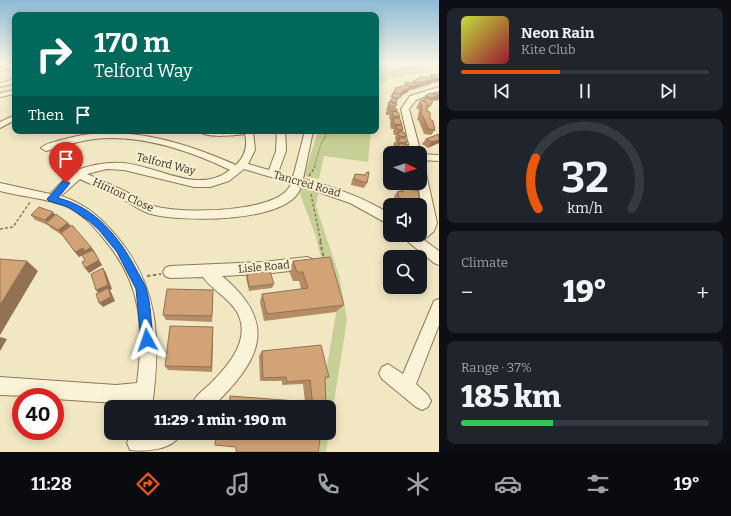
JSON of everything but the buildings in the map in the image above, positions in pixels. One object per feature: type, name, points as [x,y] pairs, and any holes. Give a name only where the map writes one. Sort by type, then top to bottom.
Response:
[{"type":"street","points":[[414,146],[405,109],[413,98],[439,89]]},
{"type":"street","points":[[0,95],[12,93]]},
{"type":"street","points":[[0,125],[12,119]]},
{"type":"street","name":"Tancred Road","points":[[46,148],[64,141],[81,138],[113,134],[132,136],[192,150],[240,168],[303,181],[359,201],[383,216]]},
{"type":"street","name":"Telford Way","points":[[52,199],[77,174],[91,169],[116,166],[181,182],[200,185],[222,181],[240,168],[252,148],[249,134]]},
{"type":"street","points":[[272,175],[280,151],[280,134]]},
{"type":"street","name":"Hinton Close","points":[[77,174],[150,210],[188,216],[222,214],[256,209],[284,200],[290,196],[303,181],[309,134]]},
{"type":"street","points":[[427,157],[439,158]]},
{"type":"street","points":[[0,187],[71,204],[102,227],[120,249],[141,289],[147,340],[144,399],[116,394],[0,386]]},
{"type":"street","points":[[427,203],[431,223],[430,228],[427,230]]},
{"type":"street","points":[[418,242],[439,259]]},
{"type":"street","name":"Lisle Road","points":[[170,272],[263,268],[321,261]]},
{"type":"street","points":[[206,400],[238,365],[249,341],[251,332],[250,322],[242,306],[209,274],[208,270]]},
{"type":"street","points":[[406,387],[439,306]]},
{"type":"street","points":[[388,373],[422,401]]},
{"type":"street","points":[[137,443],[151,444],[162,440]]},
{"type":"path","points":[[303,181],[312,173],[320,152],[320,141],[326,134]]},
{"type":"path","points":[[0,229],[13,227],[36,196]]},
{"type":"path","points":[[312,196],[324,260],[321,261]]},
{"type":"path","points":[[141,277],[155,275]]},
{"type":"green space","points":[[317,134],[371,134],[368,162],[324,156],[319,179],[304,176]]},
{"type":"green space","points":[[301,184],[319,189],[316,206],[339,275],[347,320],[334,400],[321,400],[336,313],[315,234],[300,194]]},
{"type":"green space","points":[[313,440],[328,440],[326,452],[311,452]]},
{"type":"route","points":[[66,183],[52,199],[71,204],[92,218],[102,227],[120,249],[128,261],[141,289],[147,340]]}]
